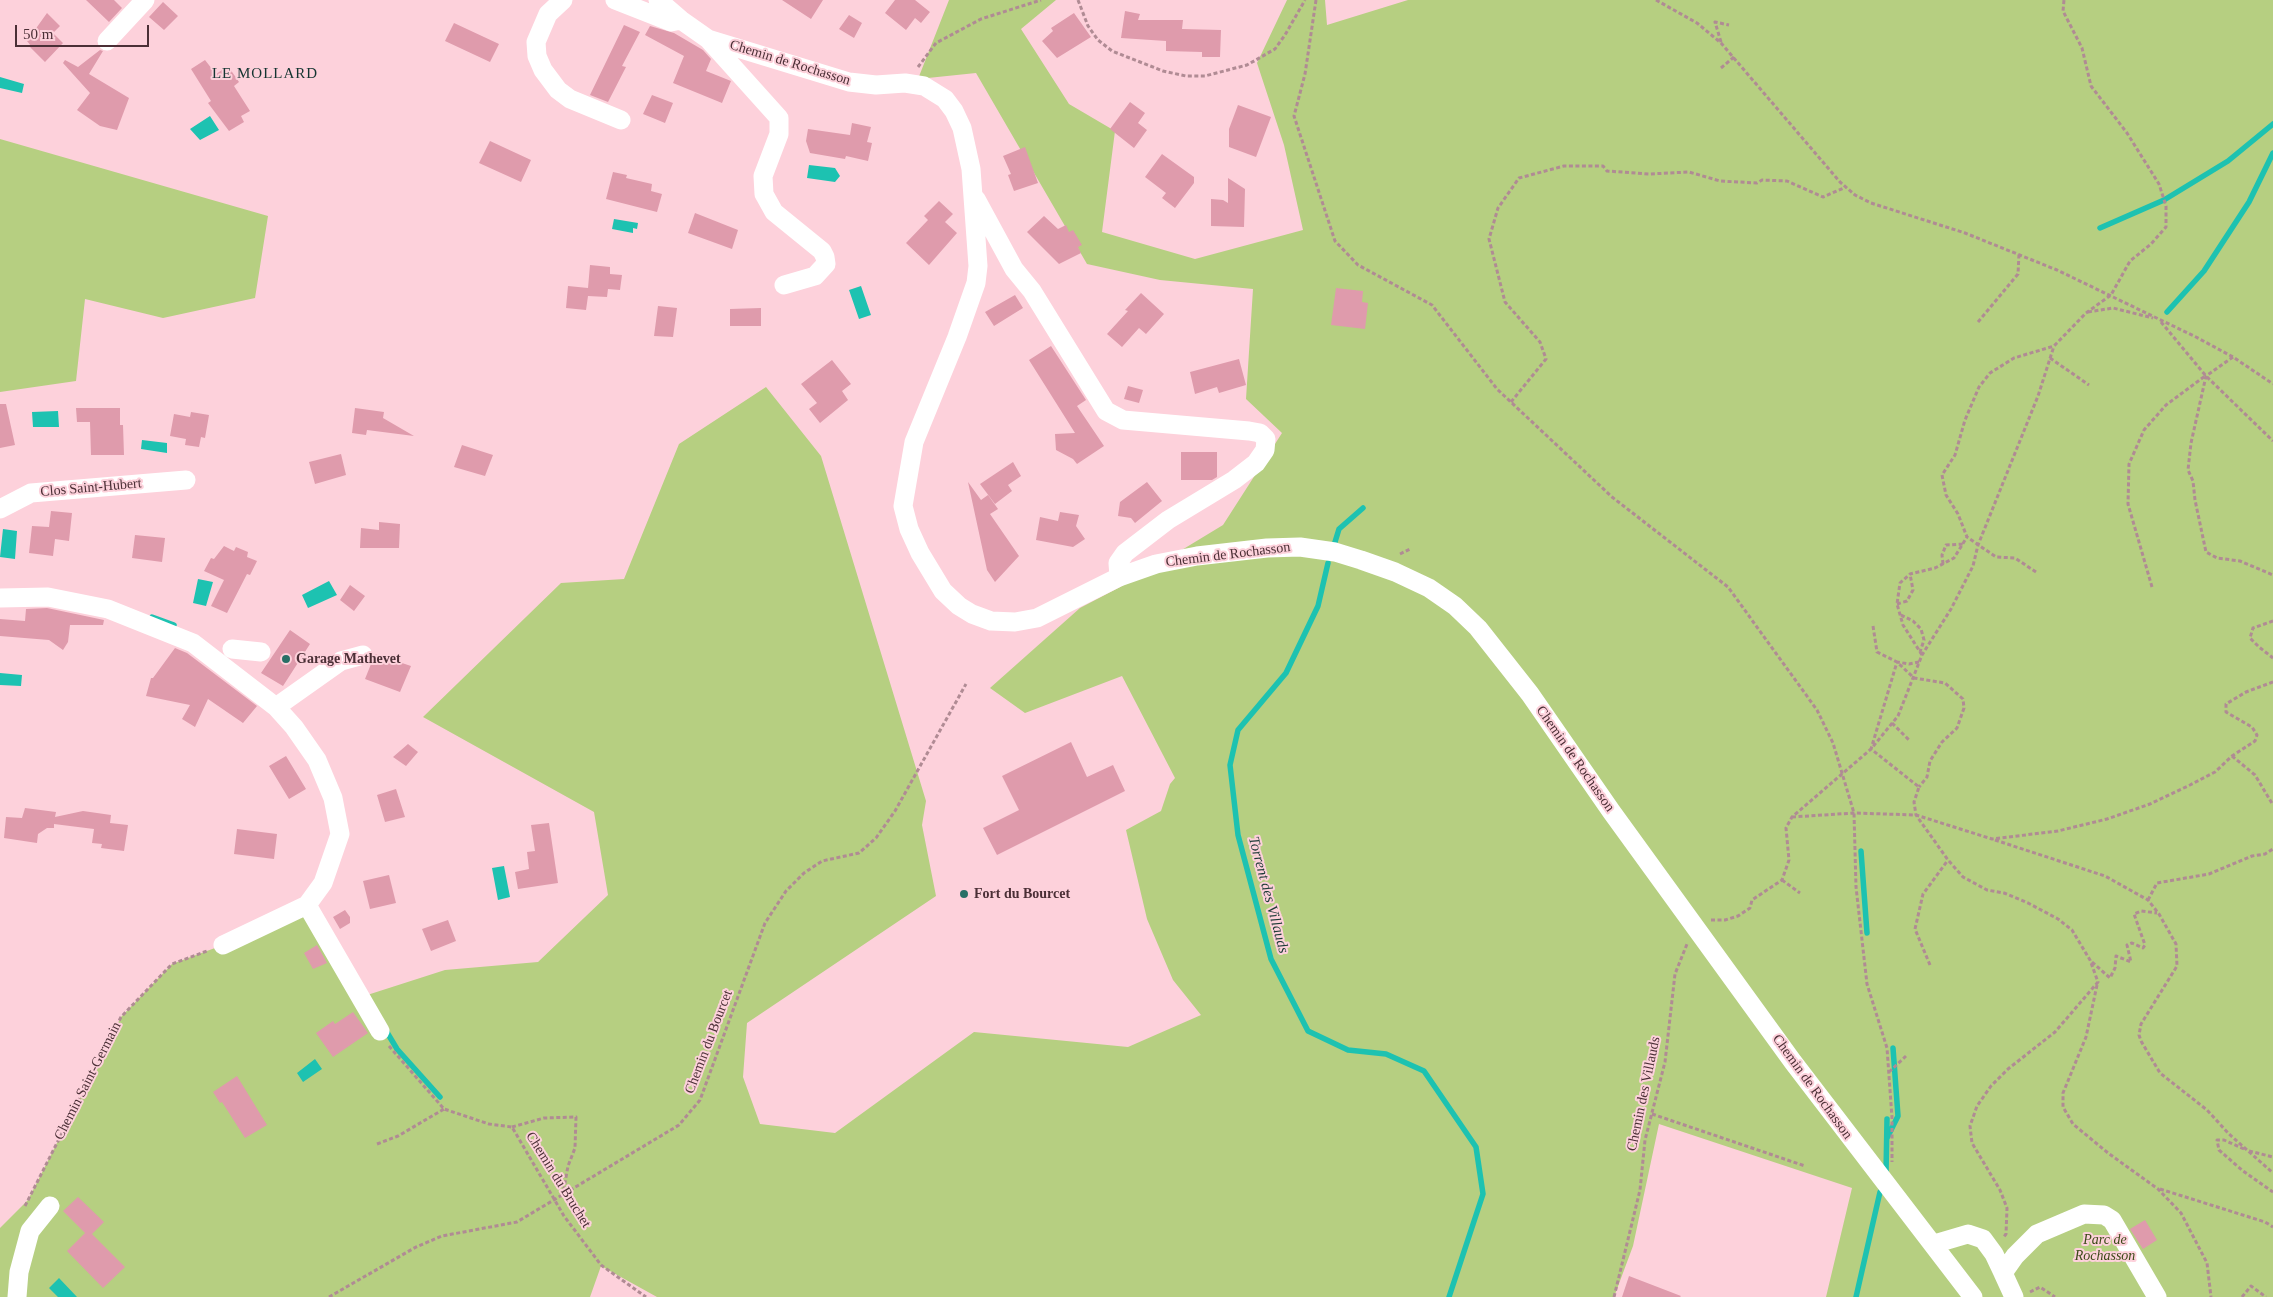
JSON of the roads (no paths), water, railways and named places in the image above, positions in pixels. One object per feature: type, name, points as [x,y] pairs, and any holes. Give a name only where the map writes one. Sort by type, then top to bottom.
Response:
[{"type":"street","points":[[107,41],[145,0]]},
{"type":"street","points":[[563,0],[548,14],[536,42],[537,56],[543,70],[558,90],[570,99],[621,120]]},
{"type":"street","name":"Chemin de Rochasson","points":[[615,0],[671,22],[682,20]]},
{"type":"street","name":"Chemin de Rochasson","points":[[658,0],[708,39],[779,118],[779,134],[763,176],[764,194],[774,212],[822,251],[826,264],[823,270],[815,276],[784,285]]},
{"type":"street","name":"Chemin de Rochasson","points":[[708,39],[849,82],[914,84],[933,91],[945,99],[954,111],[962,128],[967,148],[972,192],[978,266],[976,283],[957,337],[914,442],[903,506],[909,529],[942,592],[972,614],[991,621],[1015,622],[1037,618],[1119,576],[1156,564],[1197,556],[1267,548],[1300,547],[1335,552],[1361,560],[1395,572],[1429,588],[1455,606],[1484,636],[1530,694],[1611,811],[1841,1128],[1934,1244],[1973,1297]]},
{"type":"street","points":[[972,192],[1014,269],[1032,291],[1106,411],[1123,420],[1248,430],[1260,433],[1266,439],[1265,450],[1256,463],[1234,480],[1162,524],[1125,554],[1118,564],[1119,576]]},
{"type":"street","name":"Clos Saint-Hubert","points":[[0,509],[31,493],[186,480]]},
{"type":"street","points":[[0,598],[48,597],[108,609],[193,643],[276,707],[294,727],[317,760],[333,798],[340,834],[323,883],[307,905],[223,945]]},
{"type":"street","points":[[232,649],[261,652]]},
{"type":"street","points":[[276,707],[340,661],[363,655]]},
{"type":"street","points":[[307,905],[380,1031]]},
{"type":"street","points":[[17,1297],[19,1272],[30,1232],[39,1217],[50,1206]]},
{"type":"street","points":[[2003,1273],[2037,1234],[2084,1214],[2104,1215],[2112,1220],[2157,1297]]},
{"type":"street","points":[[1934,1244],[1968,1234],[1982,1240],[1994,1254],[2014,1297]]},
{"type":"waterway","points":[[2100,228],[2164,200],[2228,161],[2273,124]]},
{"type":"waterway","points":[[2167,312],[2204,271],[2249,202],[2273,153]]},
{"type":"waterway","name":"Torrent des Villauds","points":[[1335,542],[1339,529],[1363,508]]},
{"type":"waterway","name":"Torrent des Villauds","points":[[1328,563],[1318,606],[1286,673],[1238,730],[1230,765],[1238,835],[1271,959],[1308,1031],[1348,1050],[1386,1054],[1424,1071],[1476,1147],[1483,1194],[1449,1297]]},
{"type":"waterway","points":[[152,617],[174,625]]},
{"type":"waterway","points":[[1861,851],[1867,933]]},
{"type":"waterway","points":[[385,1029],[397,1049],[440,1097]]},
{"type":"waterway","points":[[1887,1138],[1898,1116],[1893,1048]]},
{"type":"waterway","points":[[1886,1174],[1887,1119]]},
{"type":"waterway","points":[[1856,1297],[1880,1192]]},
{"type":"place","name":"Garage Mathevet","points":[[286,659]]},
{"type":"place","name":"Fort du Bourcet","points":[[964,894]]},
{"type":"district","name":"LE MOLLARD","points":[[265,74]]},
{"type":"park label","name":"Parc de Rochasson","points":[[2105,1248]]}]
